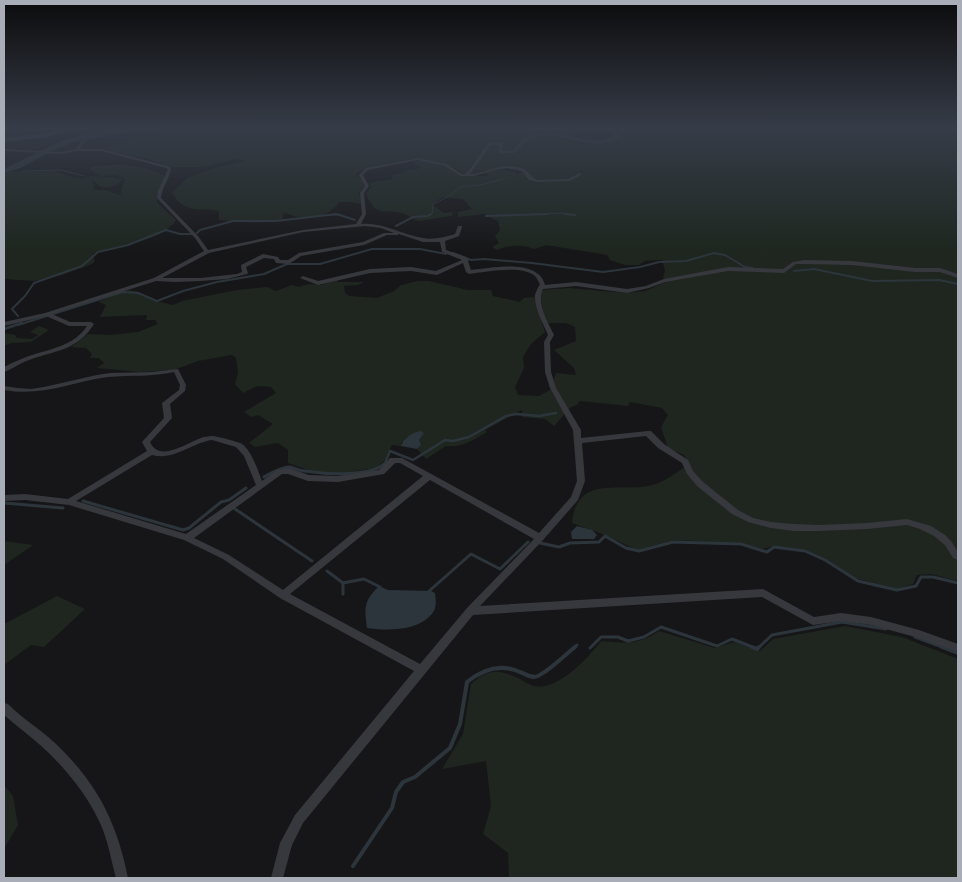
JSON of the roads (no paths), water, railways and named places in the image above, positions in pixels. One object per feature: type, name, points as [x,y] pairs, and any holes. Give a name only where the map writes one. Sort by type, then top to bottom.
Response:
[{"type":"street","points":[[170,170],[166,181],[160,189],[159,198],[187,224],[201,241],[207,252]]},
{"type":"street","points":[[358,225],[364,214],[362,193],[367,186],[361,175],[364,170]]},
{"type":"street","points":[[453,170],[458,174],[474,175],[488,170]]},
{"type":"street","points":[[467,174],[471,170]]},
{"type":"street","points":[[523,170],[534,180],[539,181],[570,180],[580,174]]},
{"type":"street","points":[[4,324],[49,315],[156,279],[207,252],[303,230],[358,225],[382,227],[423,240],[442,240],[457,235],[460,228]]},
{"type":"street","points":[[156,279],[176,281],[233,277],[245,273],[244,266],[263,256],[276,258],[278,262],[284,263],[297,256],[364,243],[386,234],[404,234]]},
{"type":"street","points":[[277,878],[286,843],[299,819],[470,611],[540,538],[575,498],[581,481],[577,430],[554,388],[548,372],[547,342],[551,336],[539,302],[538,292],[542,287],[542,278],[536,272],[513,268],[469,272],[466,260],[460,255],[444,251],[442,240]]},
{"type":"street","points":[[304,278],[318,284],[364,271],[411,269],[439,272],[466,260]]},
{"type":"street","points":[[542,287],[576,284],[614,290],[633,290],[664,280],[728,269],[784,271],[795,263],[804,262],[852,263],[915,270],[940,270],[958,276]]},
{"type":"street","points":[[4,370],[32,357],[68,346],[88,331],[91,324],[69,324],[49,315]]},
{"type":"street","points":[[4,388],[20,392],[39,390],[111,375],[144,375],[176,370],[182,384],[182,391],[166,403],[168,418],[146,442],[147,448],[161,455],[205,438],[239,445],[247,455],[260,485]]},
{"type":"street","points":[[579,441],[648,433],[661,446],[685,462],[687,470],[694,480],[735,512],[752,520],[778,526],[808,528],[907,522],[924,526],[936,532],[948,542],[954,554],[958,556]]},
{"type":"street","points":[[70,502],[152,452]]},
{"type":"street","points":[[188,538],[280,472],[289,471],[308,478],[321,479],[361,476],[381,472],[393,460],[402,461],[540,538]]},
{"type":"street","points":[[283,595],[428,477]]},
{"type":"street","points":[[4,498],[70,502],[188,538],[226,557],[283,595],[421,670]]},
{"type":"street","points":[[470,611],[763,593],[813,621],[841,617],[870,621],[919,634],[958,648]]},
{"type":"street","points":[[4,708],[59,755],[87,790],[104,817],[122,878]]},
{"type":"waterway","points":[[22,171],[55,170]]},
{"type":"waterway","points":[[62,170],[84,176]]},
{"type":"waterway","points":[[431,214],[433,212],[432,205],[451,195],[460,187],[480,185],[503,179]]},
{"type":"waterway","points":[[517,215],[561,213],[570,214]]},
{"type":"waterway","points":[[197,233],[200,230],[233,221],[276,221],[337,214],[355,220]]},
{"type":"waterway","points":[[396,226],[413,217],[431,214]]},
{"type":"waterway","points":[[517,215],[548,214]]},
{"type":"waterway","points":[[565,214],[570,214]]},
{"type":"waterway","points":[[570,214],[575,215]]},
{"type":"waterway","points":[[330,215],[339,215]]},
{"type":"waterway","points":[[486,216],[517,215]]},
{"type":"waterway","points":[[18,316],[12,309],[25,296],[34,283],[82,266],[98,252],[128,245],[166,230],[180,234],[192,234]]},
{"type":"waterway","points":[[958,241],[958,249]]},
{"type":"waterway","points":[[18,325],[123,292],[138,293],[157,301],[183,291],[217,282],[264,274],[287,264],[320,264],[372,249],[420,249],[446,254]]},
{"type":"waterway","points":[[453,253],[471,260],[484,259],[532,263],[603,272],[640,267],[659,262],[686,261],[714,253],[725,255],[745,267],[753,268]]},
{"type":"waterway","points":[[794,271],[814,269],[872,281],[939,280],[958,284]]},
{"type":"waterway","points":[[4,329],[22,323]]},
{"type":"waterway","points":[[381,466],[385,463],[390,451],[413,460],[445,440],[453,441],[469,437],[506,416],[516,414],[539,416],[556,413]]},
{"type":"waterway","points":[[264,477],[276,470],[287,467],[301,471],[345,474],[376,469],[383,465]]},
{"type":"waterway","points":[[83,501],[183,530],[189,528],[221,502],[229,500],[246,488]]},
{"type":"waterway","points":[[4,503],[63,508]]},
{"type":"waterway","points":[[235,509],[312,561]]},
{"type":"waterway","points":[[540,543],[559,547],[570,543],[599,542],[605,536],[626,548],[639,551],[673,542],[741,544],[767,552],[774,547],[805,551],[825,560],[858,581],[897,590],[916,586],[921,577],[933,577],[958,583]]},
{"type":"waterway","points":[[428,592],[471,554],[500,569],[528,542]]},
{"type":"waterway","points":[[327,571],[343,583]]},
{"type":"waterway","points":[[343,583],[364,579],[380,587]]},
{"type":"waterway","points":[[343,583],[343,594]]},
{"type":"waterway","points":[[758,648],[772,635],[842,622],[886,629]]},
{"type":"waterway","points":[[590,648],[601,637],[618,637],[628,641],[644,637],[661,627],[717,646],[732,639],[755,648]]},
{"type":"waterway","points":[[915,637],[945,648]]},
{"type":"waterway","points":[[573,648],[577,645]]},
{"type":"waterway","points":[[353,866],[392,808],[396,792],[403,782],[415,777],[450,748],[460,724],[467,682],[479,674],[499,668],[513,669],[535,677],[552,667],[575,647]]},
{"type":"waterway","points":[[752,647],[758,648]]},
{"type":"waterway","points":[[942,647],[958,653]]}]
